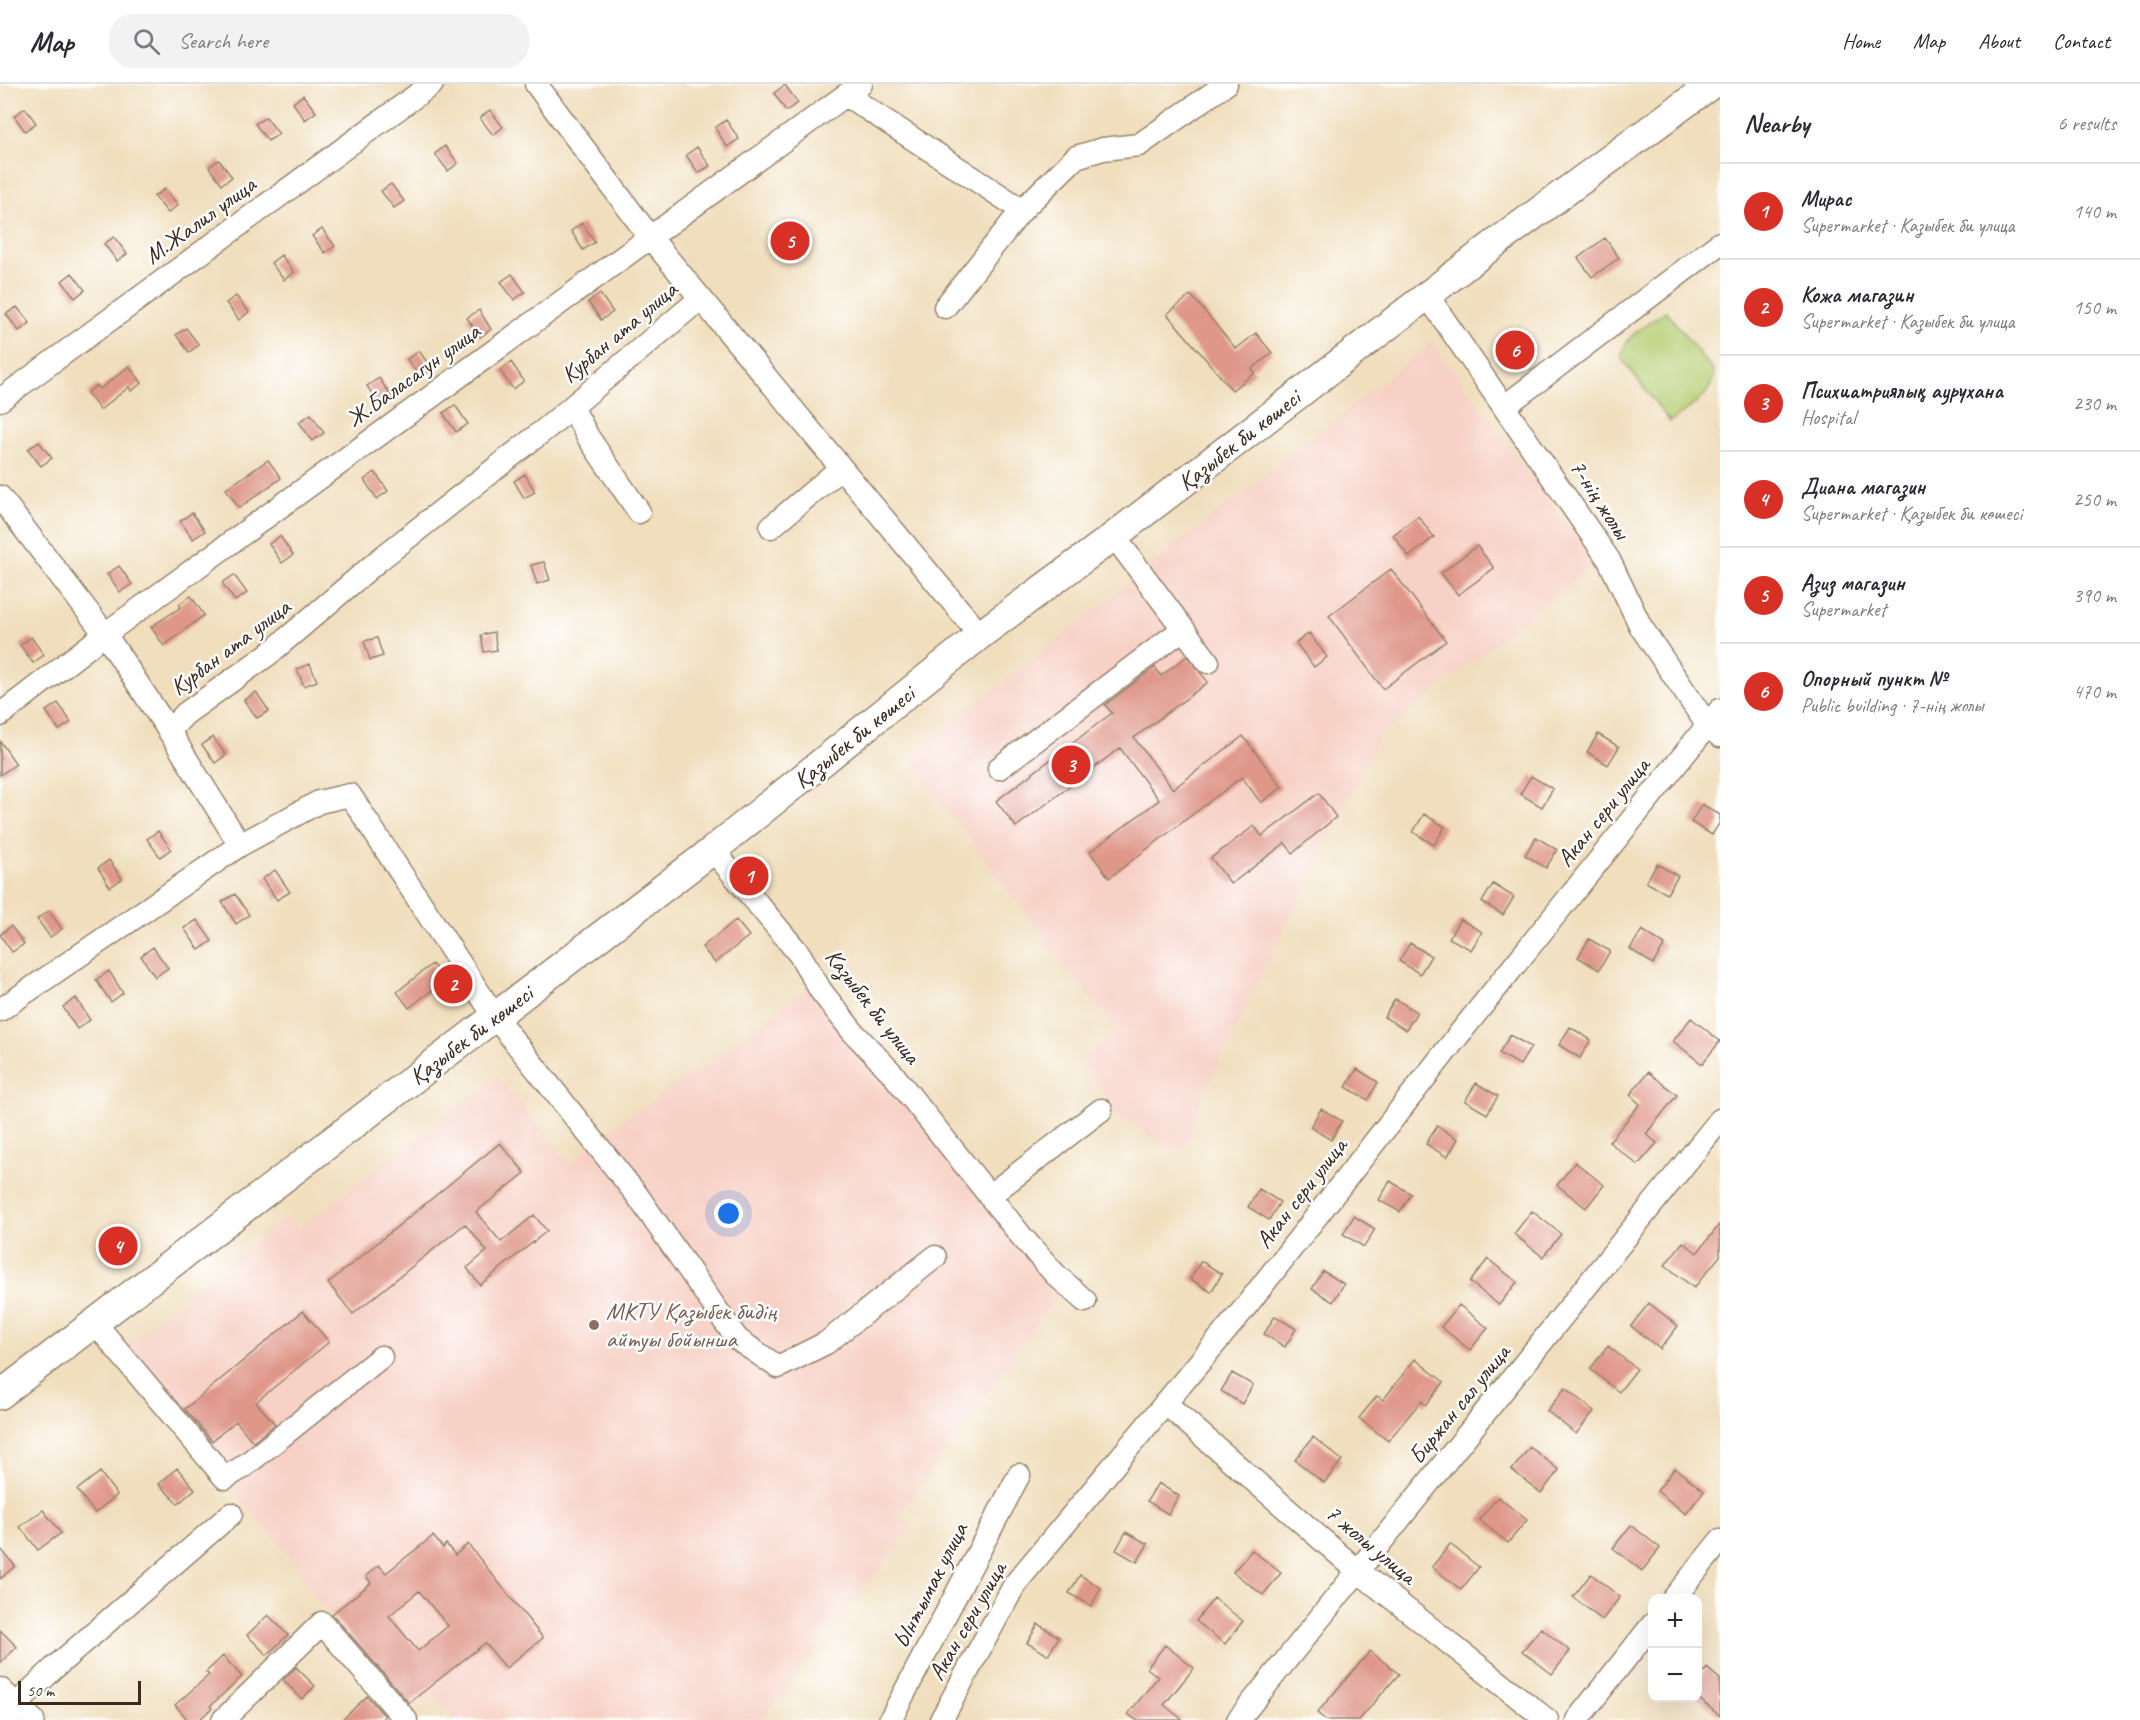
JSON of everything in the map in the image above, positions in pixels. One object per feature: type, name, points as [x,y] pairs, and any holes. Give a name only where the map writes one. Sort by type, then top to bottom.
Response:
[{"type":"main road","name":"Қазыбек би көшесі","points":[[0,1395],[713,850],[980,635],[1114,536],[1427,295],[1712,84]]},
{"type":"street","name":"М.Жалил улица","points":[[0,400],[432,84]]},
{"type":"street","points":[[536,84],[649,236],[980,635]]},
{"type":"street","points":[[945,307],[1022,210],[1076,157],[1103,149],[1139,145],[1226,84]]},
{"type":"street","points":[[853,90],[1022,210]]},
{"type":"street","name":"Ж.Баласагун улица","points":[[0,715],[105,634],[649,236],[853,90]]},
{"type":"street","points":[[1505,406],[1720,243]]},
{"type":"street","name":"7-нің жолы","points":[[1427,295],[1609,560],[1641,627],[1716,724]]},
{"type":"street","name":"Курбан ата улица","points":[[240,845],[169,730],[184,714],[270,653],[380,560],[572,407],[701,298]]},
{"type":"street","name":"Курбан ата улица","points":[[572,407],[588,437],[639,512]]},
{"type":"street","points":[[771,527],[841,468]]},
{"type":"street","points":[[0,497],[105,634],[169,730]]},
{"type":"street","points":[[1114,536],[1208,662]]},
{"type":"street","points":[[999,768],[1183,629]]},
{"type":"street","name":"Акан сери улица","points":[[941,1720],[1015,1584],[1243,1310],[1464,1028],[1716,724]]},
{"type":"street","points":[[0,1010],[240,845],[319,802],[350,795],[495,1017],[637,1195],[737,1339],[778,1367],[826,1343],[935,1257]]},
{"type":"street","name":"Казыбек би улица","points":[[713,850],[800,955],[821,991],[853,1032],[892,1073],[989,1196],[1055,1274],[1085,1301]]},
{"type":"street","points":[[989,1196],[1101,1110]]},
{"type":"street","name":"Биржан сал улица","points":[[1238,1720],[1720,1120]]},
{"type":"street","points":[[94,1322],[225,1478],[243,1467],[381,1357]]},
{"type":"street","name":"7 жолы улица","points":[[1165,1403],[1359,1572],[1547,1720]]},
{"type":"street","name":"Ынтымак улица","points":[[890,1720],[1019,1475]]},
{"type":"street","points":[[15,1715],[26,1695],[53,1669],[231,1514]]},
{"type":"street","points":[[1678,1594],[1720,1541]]},
{"type":"street","points":[[223,1720],[322,1623],[406,1720]]},
{"type":"street","points":[[1577,1720],[1648,1632]]},
{"type":"street","points":[[0,1689],[15,1715]]},
{"type":"shaded area","points":[[1432,342],[1595,562],[1378,738],[1200,1102],[1182,1156],[1115,1114],[1081,1058],[1116,1032],[908,758]]},
{"type":"shaded area","name":"МКТУ Қазыбек бидің айтуы бойынша","points":[[812,984],[1058,1295],[899,1515],[914,1525],[760,1720],[455,1720],[433,1693],[406,1713],[318,1601],[291,1558],[115,1354],[286,1217],[298,1228],[498,1077],[570,1162],[609,1130],[721,1053]]},
{"type":"green space","points":[[1666,311],[1713,371],[1710,388],[1705,394],[1670,422],[1622,359],[1623,351],[1631,337]]},
{"type":"building","points":[[785,85],[798,103],[786,111],[774,93]]},
{"type":"building","points":[[303,95],[316,112],[305,120],[293,103]]},
{"type":"building","points":[[25,108],[36,123],[25,131],[14,116]]},
{"type":"building","points":[[490,110],[503,127],[493,135],[480,118]]},
{"type":"building","points":[[266,117],[279,134],[268,141],[255,124]]},
{"type":"building","points":[[726,120],[739,139],[727,147],[715,128]]},
{"type":"building","points":[[445,146],[458,163],[448,171],[435,154]]},
{"type":"building","points":[[697,147],[710,166],[698,173],[686,155]]},
{"type":"building","points":[[219,160],[232,177],[222,184],[209,167]]},
{"type":"building","points":[[391,184],[404,201],[394,208],[381,191]]},
{"type":"building","points":[[165,189],[178,205],[168,213],[154,196]]},
{"type":"building","points":[[582,223],[595,242],[583,250],[571,231]]},
{"type":"building","points":[[322,229],[335,246],[325,253],[312,236]]},
{"type":"building","points":[[114,237],[127,254],[117,261],[104,244]]},
{"type":"building","points":[[1605,238],[1619,258],[1592,277],[1578,258]]},
{"type":"building","points":[[281,255],[294,272],[284,280],[271,263]]},
{"type":"building","points":[[72,273],[85,290],[75,298],[62,281]]},
{"type":"building","points":[[512,274],[525,292],[514,300],[501,282]]},
{"type":"building","points":[[600,294],[613,312],[601,320],[588,302]]},
{"type":"building","points":[[1191,295],[1236,349],[1256,333],[1272,353],[1252,369],[1255,373],[1232,390],[1167,314]]},
{"type":"building","points":[[236,296],[249,312],[239,320],[226,303]]},
{"type":"building","points":[[17,307],[30,323],[19,331],[6,314]]},
{"type":"building","points":[[479,310],[491,329],[480,337],[467,318]]},
{"type":"building","points":[[186,328],[199,345],[189,352],[176,335]]},
{"type":"building","points":[[419,351],[432,369],[420,377],[407,359]]},
{"type":"building","points":[[511,362],[524,381],[513,389],[500,371]]},
{"type":"building","points":[[129,366],[142,383],[131,391],[129,387],[100,410],[87,393],[97,385],[100,389]]},
{"type":"building","points":[[379,378],[392,397],[380,405],[367,386]]},
{"type":"building","points":[[455,405],[468,424],[456,432],[443,413]]},
{"type":"building","points":[[311,414],[324,433],[312,441],[299,422]]},
{"type":"building","points":[[39,442],[52,458],[41,466],[28,449]]},
{"type":"building","points":[[268,460],[281,478],[239,508],[226,489]]},
{"type":"building","points":[[375,472],[388,491],[377,499],[364,480]]},
{"type":"building","points":[[525,474],[535,492],[524,498],[514,481]]},
{"type":"building","points":[[192,513],[205,531],[193,539],[180,521]]},
{"type":"building","points":[[1418,516],[1434,537],[1409,557],[1393,535]]},
{"type":"building","points":[[280,536],[293,555],[282,563],[269,544]]},
{"type":"building","points":[[1477,546],[1494,568],[1458,595],[1441,573]]},
{"type":"building","points":[[544,562],[550,580],[537,584],[531,565]]},
{"type":"building","points":[[119,566],[132,584],[120,592],[107,574]]},
{"type":"building","points":[[1391,569],[1446,641],[1383,689],[1329,616]]},
{"type":"building","points":[[234,575],[247,593],[235,601],[222,583]]},
{"type":"building","points":[[191,596],[204,615],[164,646],[151,627],[181,607],[179,604]]},
{"type":"building","points":[[494,632],[497,650],[484,652],[481,635]]},
{"type":"building","points":[[1309,633],[1327,657],[1314,667],[1296,643]]},
{"type":"building","points":[[31,637],[44,655],[33,663],[20,645]]},
{"type":"building","points":[[377,638],[383,656],[370,660],[364,641]]},
{"type":"building","points":[[1187,656],[1208,682],[1134,738],[1173,789],[1243,736],[1282,787],[1261,803],[1242,777],[1109,878],[1090,852],[1159,800],[1120,748],[1016,827],[996,801],[1112,713],[1105,705],[1155,667],[1161,676]]},
{"type":"building","points":[[310,664],[317,681],[304,686],[297,669]]},
{"type":"building","points":[[256,692],[269,711],[257,718],[244,700]]},
{"type":"building","points":[[58,703],[71,722],[59,730],[46,711]]},
{"type":"building","points":[[1598,734],[1619,747],[1608,765],[1587,752]]},
{"type":"building","points":[[213,737],[226,755],[215,763],[202,745]]},
{"type":"building","points":[[0,741],[16,764],[0,775]]},
{"type":"building","points":[[1531,776],[1553,789],[1542,807],[1520,794]]},
{"type":"building","points":[[1319,793],[1336,817],[1293,853],[1285,843],[1231,884],[1211,858],[1254,826],[1262,836]]},
{"type":"building","points":[[1702,804],[1720,815],[1720,822],[1712,835],[1691,822]]},
{"type":"building","points":[[1424,814],[1445,827],[1434,845],[1413,832]]},
{"type":"building","points":[[158,831],[171,849],[160,857],[147,839]]},
{"type":"building","points":[[1536,837],[1557,850],[1546,868],[1525,855]]},
{"type":"building","points":[[109,860],[122,879],[110,887],[98,868]]},
{"type":"building","points":[[1657,864],[1678,876],[1667,894],[1646,882]]},
{"type":"building","points":[[275,870],[290,892],[277,900],[262,879]]},
{"type":"building","points":[[1493,884],[1514,897],[1503,915],[1482,902]]},
{"type":"building","points":[[235,894],[249,915],[236,924],[222,902]]},
{"type":"building","points":[[49,911],[62,929],[50,937],[37,919]]},
{"type":"building","points":[[1460,919],[1482,932],[1471,950],[1449,938]]},
{"type":"building","points":[[197,920],[212,941],[199,950],[184,928]]},
{"type":"building","points":[[736,920],[749,936],[715,963],[702,947]]},
{"type":"building","points":[[11,926],[24,944],[12,952],[0,935]]},
{"type":"building","points":[[1642,930],[1665,945],[1653,964],[1630,949]]},
{"type":"building","points":[[1589,939],[1610,951],[1599,970],[1578,957]]},
{"type":"building","points":[[1410,943],[1431,956],[1420,974],[1399,961]]},
{"type":"building","points":[[153,947],[168,968],[155,977],[141,956]]},
{"type":"building","points":[[432,964],[445,980],[409,1008],[397,992]]},
{"type":"building","points":[[109,971],[123,993],[111,1002],[96,980]]},
{"type":"building","points":[[76,998],[90,1020],[77,1029],[63,1007]]},
{"type":"building","points":[[1395,999],[1417,1012],[1406,1030],[1384,1017]]},
{"type":"building","points":[[1691,1018],[1720,1041],[1702,1064],[1673,1041]]},
{"type":"building","points":[[1570,1027],[1591,1040],[1580,1058],[1559,1045]]},
{"type":"building","points":[[1510,1035],[1531,1047],[1520,1065],[1499,1053]]},
{"type":"building","points":[[1357,1069],[1378,1082],[1368,1100],[1346,1087]]},
{"type":"building","points":[[1648,1072],[1677,1095],[1646,1134],[1657,1143],[1638,1165],[1609,1142],[1640,1104],[1630,1095]]},
{"type":"building","points":[[1476,1083],[1498,1096],[1487,1114],[1465,1101]]},
{"type":"building","points":[[1321,1109],[1342,1121],[1331,1140],[1310,1127]]},
{"type":"building","points":[[1437,1126],[1458,1139],[1447,1157],[1426,1144]]},
{"type":"building","points":[[500,1143],[525,1173],[476,1212],[501,1242],[534,1215],[547,1231],[480,1285],[467,1268],[487,1251],[465,1224],[353,1314],[328,1283]]},
{"type":"building","points":[[1575,1162],[1604,1185],[1586,1208],[1557,1185]]},
{"type":"building","points":[[1390,1181],[1411,1194],[1400,1212],[1379,1200]]},
{"type":"building","points":[[1259,1189],[1280,1202],[1269,1220],[1248,1207]]},
{"type":"building","points":[[1532,1211],[1561,1234],[1543,1257],[1514,1234]]},
{"type":"building","points":[[1354,1216],[1375,1229],[1364,1247],[1343,1234]]},
{"type":"building","points":[[1720,1224],[1720,1256],[1694,1288],[1665,1265],[1683,1242],[1697,1253]]},
{"type":"building","points":[[1488,1259],[1517,1282],[1499,1305],[1470,1282]]},
{"type":"building","points":[[1201,1261],[1222,1274],[1211,1292],[1190,1279]]},
{"type":"building","points":[[1323,1271],[1344,1284],[1333,1302],[1312,1289]]},
{"type":"building","points":[[1649,1303],[1678,1326],[1660,1349],[1631,1326]]},
{"type":"building","points":[[1459,1305],[1488,1328],[1470,1350],[1441,1327]]},
{"type":"building","points":[[303,1311],[329,1342],[256,1402],[275,1424],[253,1442],[236,1421],[212,1441],[185,1409]]},
{"type":"building","points":[[1275,1316],[1296,1329],[1285,1347],[1264,1334]]},
{"type":"building","points":[[1608,1346],[1637,1369],[1619,1392],[1590,1369]]},
{"type":"building","points":[[1415,1359],[1444,1382],[1426,1405],[1421,1401],[1388,1441],[1359,1418],[1377,1396],[1383,1400]]},
{"type":"building","points":[[1232,1373],[1253,1385],[1242,1404],[1221,1391]]},
{"type":"building","points":[[1565,1388],[1594,1411],[1576,1434],[1547,1411]]},
{"type":"building","points":[[1313,1437],[1342,1460],[1324,1483],[1295,1460]]},
{"type":"building","points":[[1530,1447],[1559,1470],[1541,1493],[1512,1470]]},
{"type":"building","points":[[177,1468],[195,1489],[178,1504],[159,1484]]},
{"type":"building","points":[[1675,1468],[1704,1491],[1686,1514],[1657,1491]]},
{"type":"building","points":[[100,1472],[117,1495],[95,1513],[77,1490]]},
{"type":"building","points":[[1158,1483],[1179,1496],[1168,1514],[1147,1501]]},
{"type":"building","points":[[1498,1497],[1527,1520],[1508,1543],[1479,1520]]},
{"type":"building","points":[[43,1510],[61,1533],[38,1550],[20,1527]]},
{"type":"building","points":[[1631,1525],[1660,1548],[1642,1571],[1613,1548]]},
{"type":"building","points":[[1126,1532],[1148,1544],[1137,1562],[1116,1550]]},
{"type":"building","points":[[433,1536],[443,1548],[446,1544],[455,1555],[468,1544],[543,1638],[506,1668],[485,1643],[409,1703],[332,1614],[371,1583],[366,1576],[379,1565],[386,1573]],"holes":[[[419,1591],[448,1626],[418,1651],[389,1616]]]},
{"type":"building","points":[[1450,1544],[1479,1567],[1461,1590],[1432,1567]]},
{"type":"building","points":[[0,1548],[15,1566],[0,1579]]},
{"type":"building","points":[[1252,1550],[1281,1573],[1263,1595],[1233,1572]]},
{"type":"building","points":[[1591,1574],[1620,1597],[1602,1620],[1573,1597]]},
{"type":"building","points":[[1080,1575],[1101,1588],[1091,1606],[1069,1593]]},
{"type":"building","points":[[1214,1598],[1243,1621],[1225,1644],[1196,1621]]},
{"type":"building","points":[[268,1615],[288,1635],[267,1655],[247,1635]]},
{"type":"building","points":[[1038,1624],[1059,1637],[1048,1655],[1027,1643]]},
{"type":"building","points":[[1541,1628],[1570,1651],[1552,1674],[1522,1651]]},
{"type":"building","points":[[0,1630],[17,1647],[0,1663]]},
{"type":"building","points":[[1165,1645],[1194,1668],[1164,1705],[1183,1720],[1136,1720],[1128,1714],[1158,1677],[1147,1668]]},
{"type":"building","points":[[1370,1651],[1399,1674],[1359,1720],[1326,1720],[1317,1713]]},
{"type":"building","points":[[223,1656],[242,1677],[210,1706],[212,1708],[199,1720],[188,1720],[175,1705],[209,1675],[206,1672]]},
{"type":"building","points":[[296,1667],[315,1686],[302,1699],[283,1680]]},
{"type":"building","points":[[1707,1668],[1720,1679],[1720,1716],[1702,1701],[1702,1675]]},
{"type":"building","points":[[367,1696],[385,1716],[380,1720],[342,1720]]},
{"type":"place","name":"Азиз магазин","points":[[790,241]]},
{"type":"place","name":"Опорный пункт №","points":[[1515,350]]},
{"type":"place","name":"Психиатриялық аурухана","points":[[1071,765]]},
{"type":"place","name":"Мирас","points":[[749,876]]},
{"type":"place","name":"Кожа магазин","points":[[453,984]]},
{"type":"place","name":"Диана магазин","points":[[118,1246]]},
{"type":"place","name":"МКТУ Қазыбек бидің айтуы бойынша","points":[[594,1325]]}]
